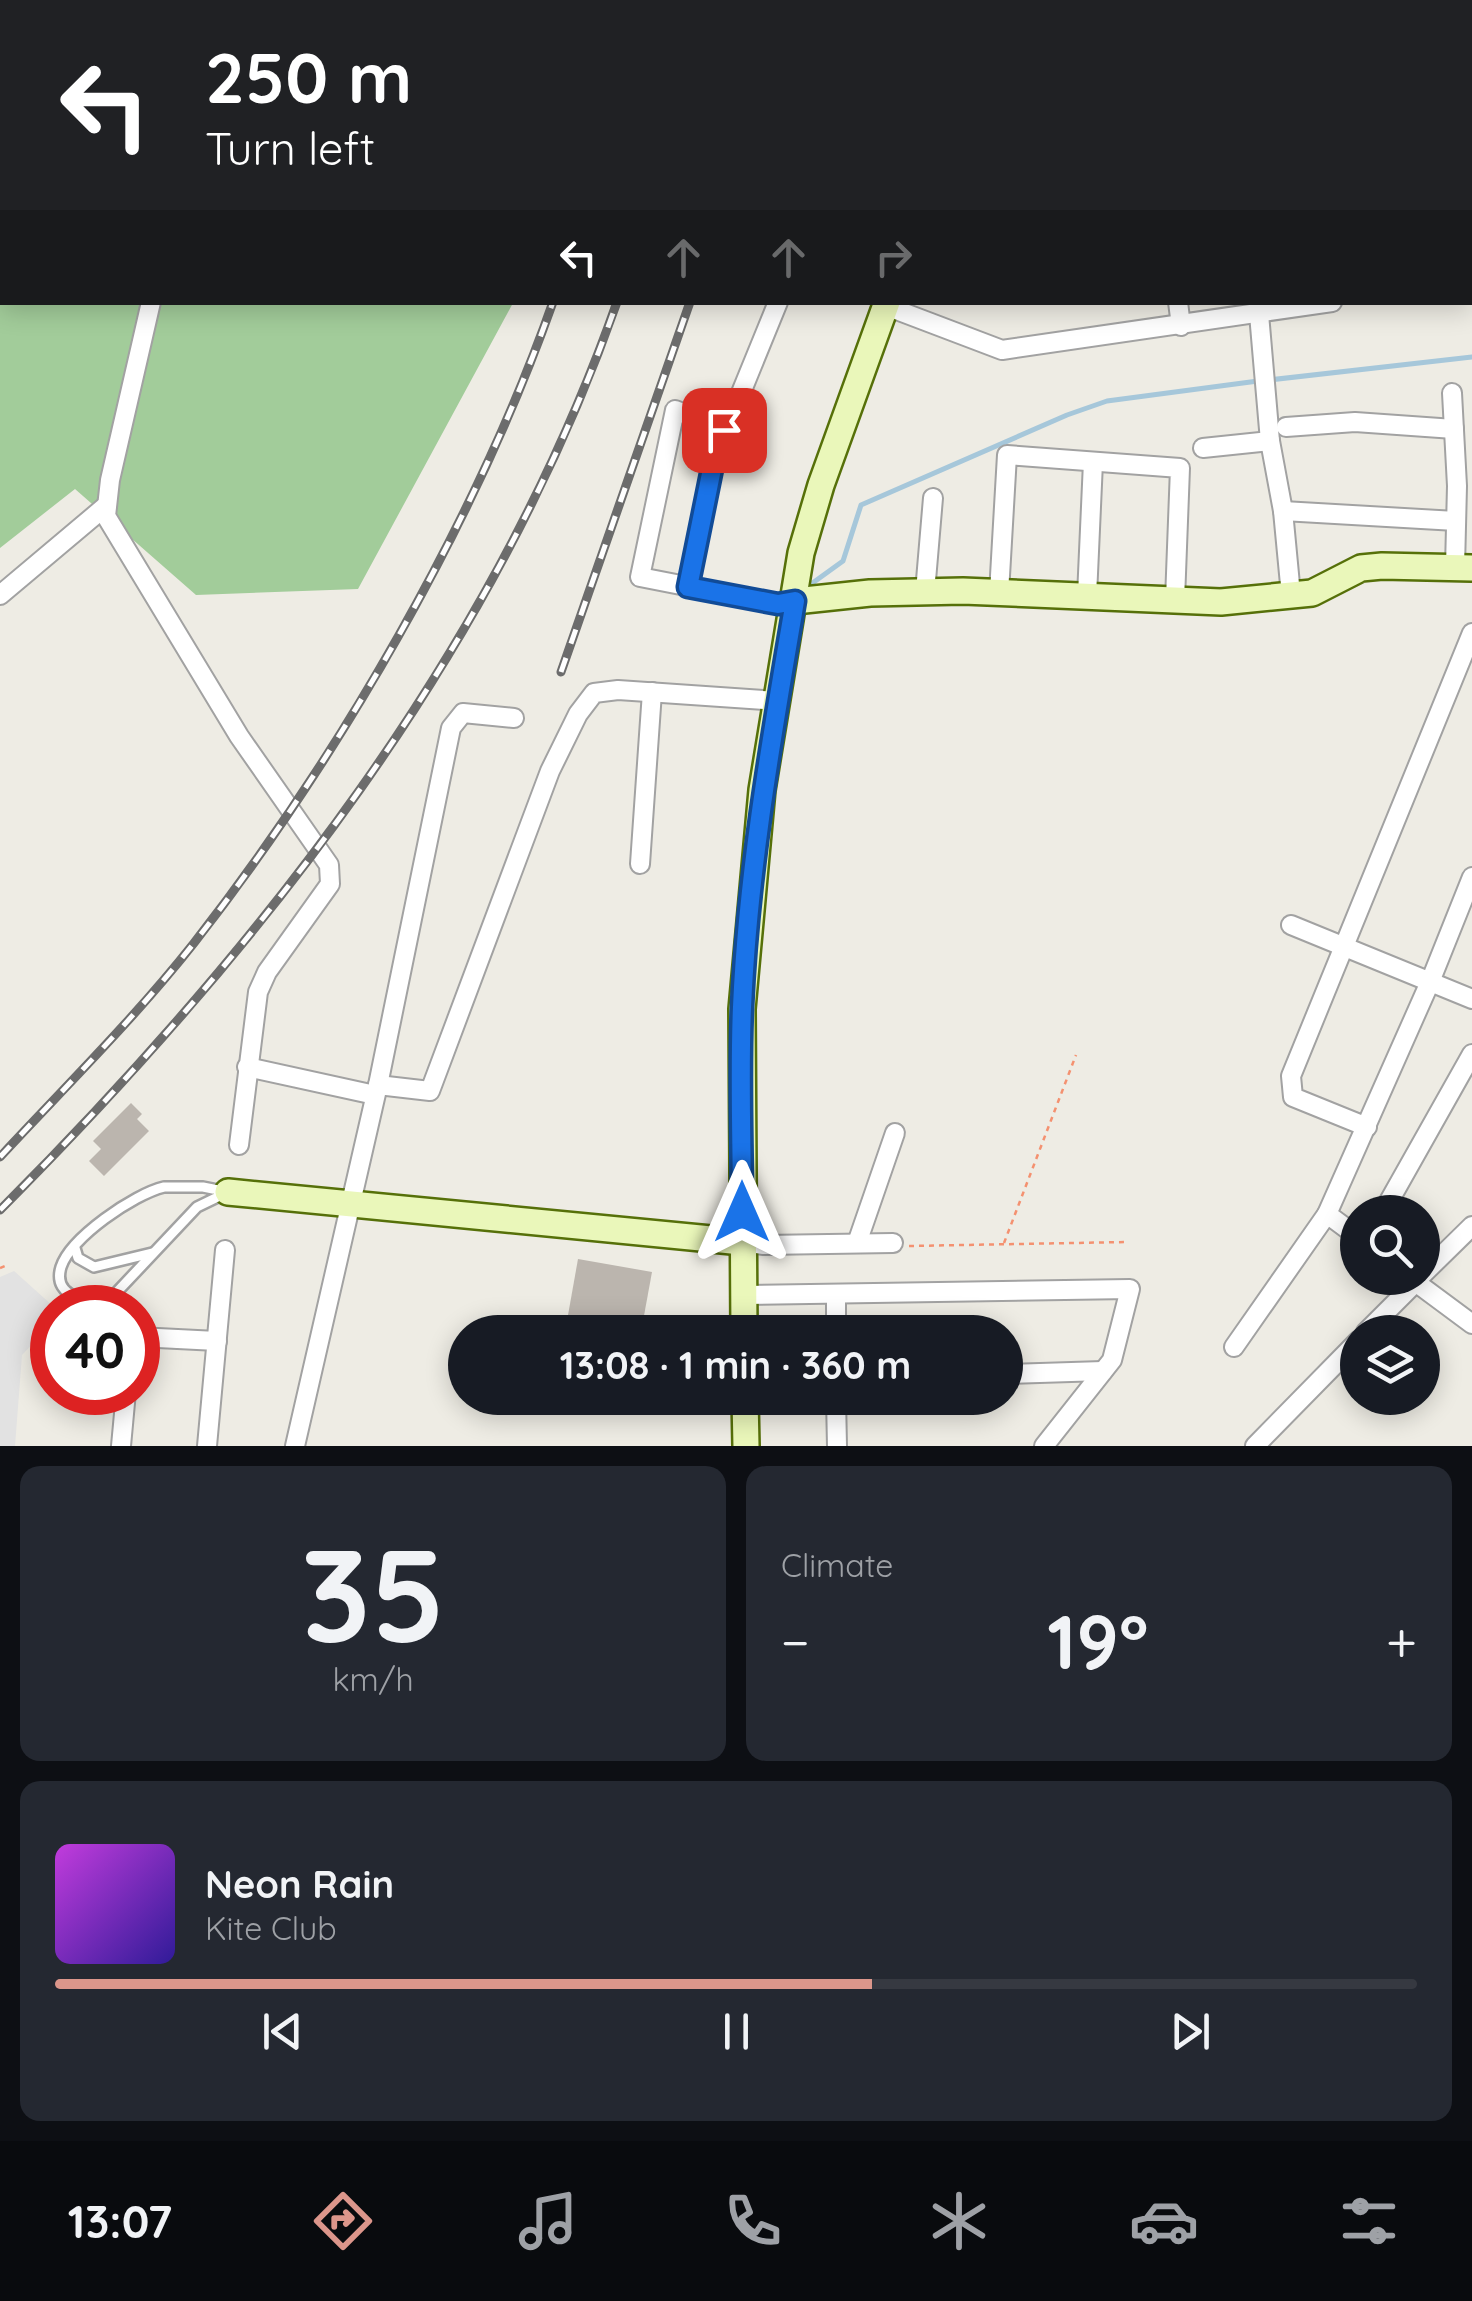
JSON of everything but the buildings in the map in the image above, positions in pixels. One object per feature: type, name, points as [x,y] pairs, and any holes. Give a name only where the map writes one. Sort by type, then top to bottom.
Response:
[{"type":"street","points":[[150,305],[106,516],[199,672],[329,866],[330,884],[267,972],[258,992],[238,1145]]},
{"type":"street","points":[[688,587],[714,459],[777,305]]},
{"type":"street","points":[[744,1315],[742,1009],[760,807],[801,554],[821,485],[886,305]]},
{"type":"street","points":[[889,305],[1002,350],[1259,314],[1278,307]]},
{"type":"street","points":[[1178,305],[1181,326]]},
{"type":"street","points":[[1259,314],[1290,595]]},
{"type":"street","points":[[724,430],[674,410],[640,577],[778,604],[870,593],[926,592],[1220,602],[1312,593],[1361,568],[1463,568],[1456,521],[1464,484],[1452,393]]},
{"type":"street","points":[[1286,427],[1356,422],[1454,429]]},
{"type":"street","points":[[1203,448],[1270,441]]},
{"type":"street","points":[[999,592],[1008,455],[1180,468],[1175,600]]},
{"type":"street","points":[[1087,596],[1093,462]]},
{"type":"street","points":[[926,592],[933,498]]},
{"type":"street","points":[[0,595],[107,505]]},
{"type":"street","points":[[1283,511],[1456,521]]},
{"type":"street","points":[[1367,1128],[1293,1097],[1290,1076],[1472,634]]},
{"type":"street","points":[[247,1067],[376,1090],[430,1091],[550,771],[578,714],[594,694],[618,690],[778,701]]},
{"type":"street","points":[[640,864],[652,692]]},
{"type":"street","points":[[296,1446],[452,728],[463,713],[514,718]]},
{"type":"street","points":[[1234,1348],[1327,1214],[1472,878]]},
{"type":"street","points":[[1291,925],[1472,1000]]},
{"type":"street","points":[[1393,1195],[1472,1054]]},
{"type":"street","points":[[857,1243],[895,1133]]},
{"type":"street","points":[[228,1192],[764,1245],[893,1243]]},
{"type":"street","points":[[1327,1214],[1340,1224]]},
{"type":"street","points":[[1440,1256],[1472,1226]]},
{"type":"street","points":[[206,1446],[225,1250]]},
{"type":"street","points":[[743,1295],[1130,1288],[1112,1360],[1044,1446]]},
{"type":"street","points":[[836,1294],[836,1315]]},
{"type":"street","points":[[1382,1315],[1401,1295]]},
{"type":"street","points":[[1437,1295],[1472,1324]]},
{"type":"street","points":[[160,1338],[216,1341]]},
{"type":"street","points":[[1256,1446],[1340,1360]]},
{"type":"street","points":[[1023,1373],[1103,1371]]},
{"type":"street","points":[[120,1446],[123,1415]]},
{"type":"street","points":[[745,1415],[746,1446]]},
{"type":"street","points":[[836,1415],[836,1446]]},
{"type":"lane","points":[[179,1186],[228,1192],[198,1207],[116,1294],[105,1300],[91,1300],[65,1291],[60,1280],[62,1264],[104,1217],[150,1190],[179,1186]]},
{"type":"lane","points":[[76,1248],[78,1258],[94,1267],[155,1252]]},
{"type":"path","points":[[1003,1244],[1076,1055]]},
{"type":"path","points":[[893,1243],[901,1246],[1128,1242]]},
{"type":"path","points":[[0,1268],[7,1266]]},
{"type":"green space","points":[[0,305],[512,305],[358,589],[196,595],[75,489],[0,548]]},
{"type":"shaded area","points":[[14,1271],[30,1285],[30,1346],[22,1355],[15,1446],[0,1446],[0,1277]]},
{"type":"waterway","points":[[1269,380],[1472,357]]},
{"type":"waterway","points":[[807,587],[843,561],[861,505],[1107,401],[1258,381]]},
{"type":"railway","points":[[0,1157],[171,971],[248,872],[300,796],[350,718],[443,553],[484,470],[552,305]]},
{"type":"railway","points":[[0,1210],[188,1008],[277,901],[359,790],[436,675],[505,555],[566,431],[616,305]]},
{"type":"railway","points":[[561,672],[689,305]]},
{"type":"route","points":[[724,430],[714,459],[688,587],[778,604],[795,601],[762,790],[751,891],[742,1009],[742,1212]]}]
